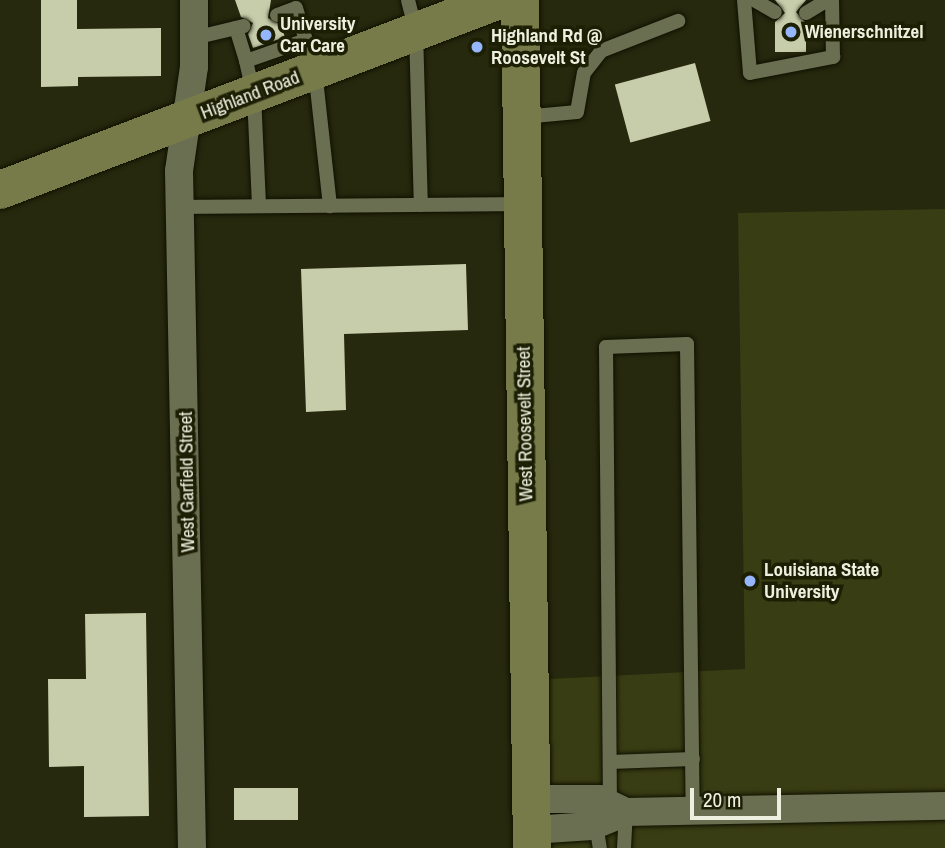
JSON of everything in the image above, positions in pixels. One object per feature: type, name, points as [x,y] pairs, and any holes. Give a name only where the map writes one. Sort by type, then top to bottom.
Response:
[{"type":"main road","name":"Highland Road","points":[[1,185],[188,117],[250,78],[412,16],[499,0]]},
{"type":"main road","name":"West Roosevelt Street","points":[[520,0],[518,118],[522,204],[531,826]]},
{"type":"street","name":"West Garfield Street","points":[[192,848],[183,207],[179,171],[188,117],[194,0]]},
{"type":"street","points":[[531,826],[608,822],[693,810],[945,806]]},
{"type":"lane","points":[[744,0],[750,73],[833,57],[830,0],[806,13]]},
{"type":"lane","points":[[754,0],[775,12]]},
{"type":"lane","points":[[277,15],[296,8],[310,55],[330,205]]},
{"type":"lane","points":[[412,16],[421,205]]},
{"type":"lane","points":[[518,118],[577,112],[584,73],[601,51],[678,21]]},
{"type":"lane","points":[[194,38],[240,27],[250,78],[259,206]]},
{"type":"lane","points":[[183,207],[522,204]]},
{"type":"lane","points":[[624,848],[608,822],[610,762],[606,347],[687,344],[693,810]]},
{"type":"lane","points":[[610,762],[693,759]]},
{"type":"green space","name":"Louisiana State University","points":[[945,209],[945,848],[531,848],[530,680],[745,669],[738,213]]},
{"type":"building","points":[[41,0],[77,0],[77,29],[161,28],[161,76],[78,77],[78,86],[41,87]]},
{"type":"building","name":"University Car Care","points":[[235,0],[271,0],[268,18],[280,24],[285,37],[253,48],[248,34],[253,23],[241,17]]},
{"type":"building","name":"Wienerschnitzel","points":[[775,0],[806,0],[796,12],[806,23],[806,52],[775,52],[775,22],[785,13]]},
{"type":"building","points":[[695,63],[711,121],[630,142],[615,84]]},
{"type":"building","points":[[466,264],[468,330],[344,334],[346,410],[306,412],[301,269]]},
{"type":"building","points":[[146,613],[149,816],[84,817],[84,766],[49,767],[48,679],[86,679],[85,614]]},
{"type":"building","points":[[234,788],[298,788],[298,820],[234,820]]},
{"type":"place","name":"Wienerschnitzel","points":[[791,32]]},
{"type":"place","name":"University Car Care","points":[[266,35]]},
{"type":"place","name":"Highland Rd @ Roosevelt St","points":[[477,47]]},
{"type":"place","name":"Louisiana State University","points":[[750,581]]}]
